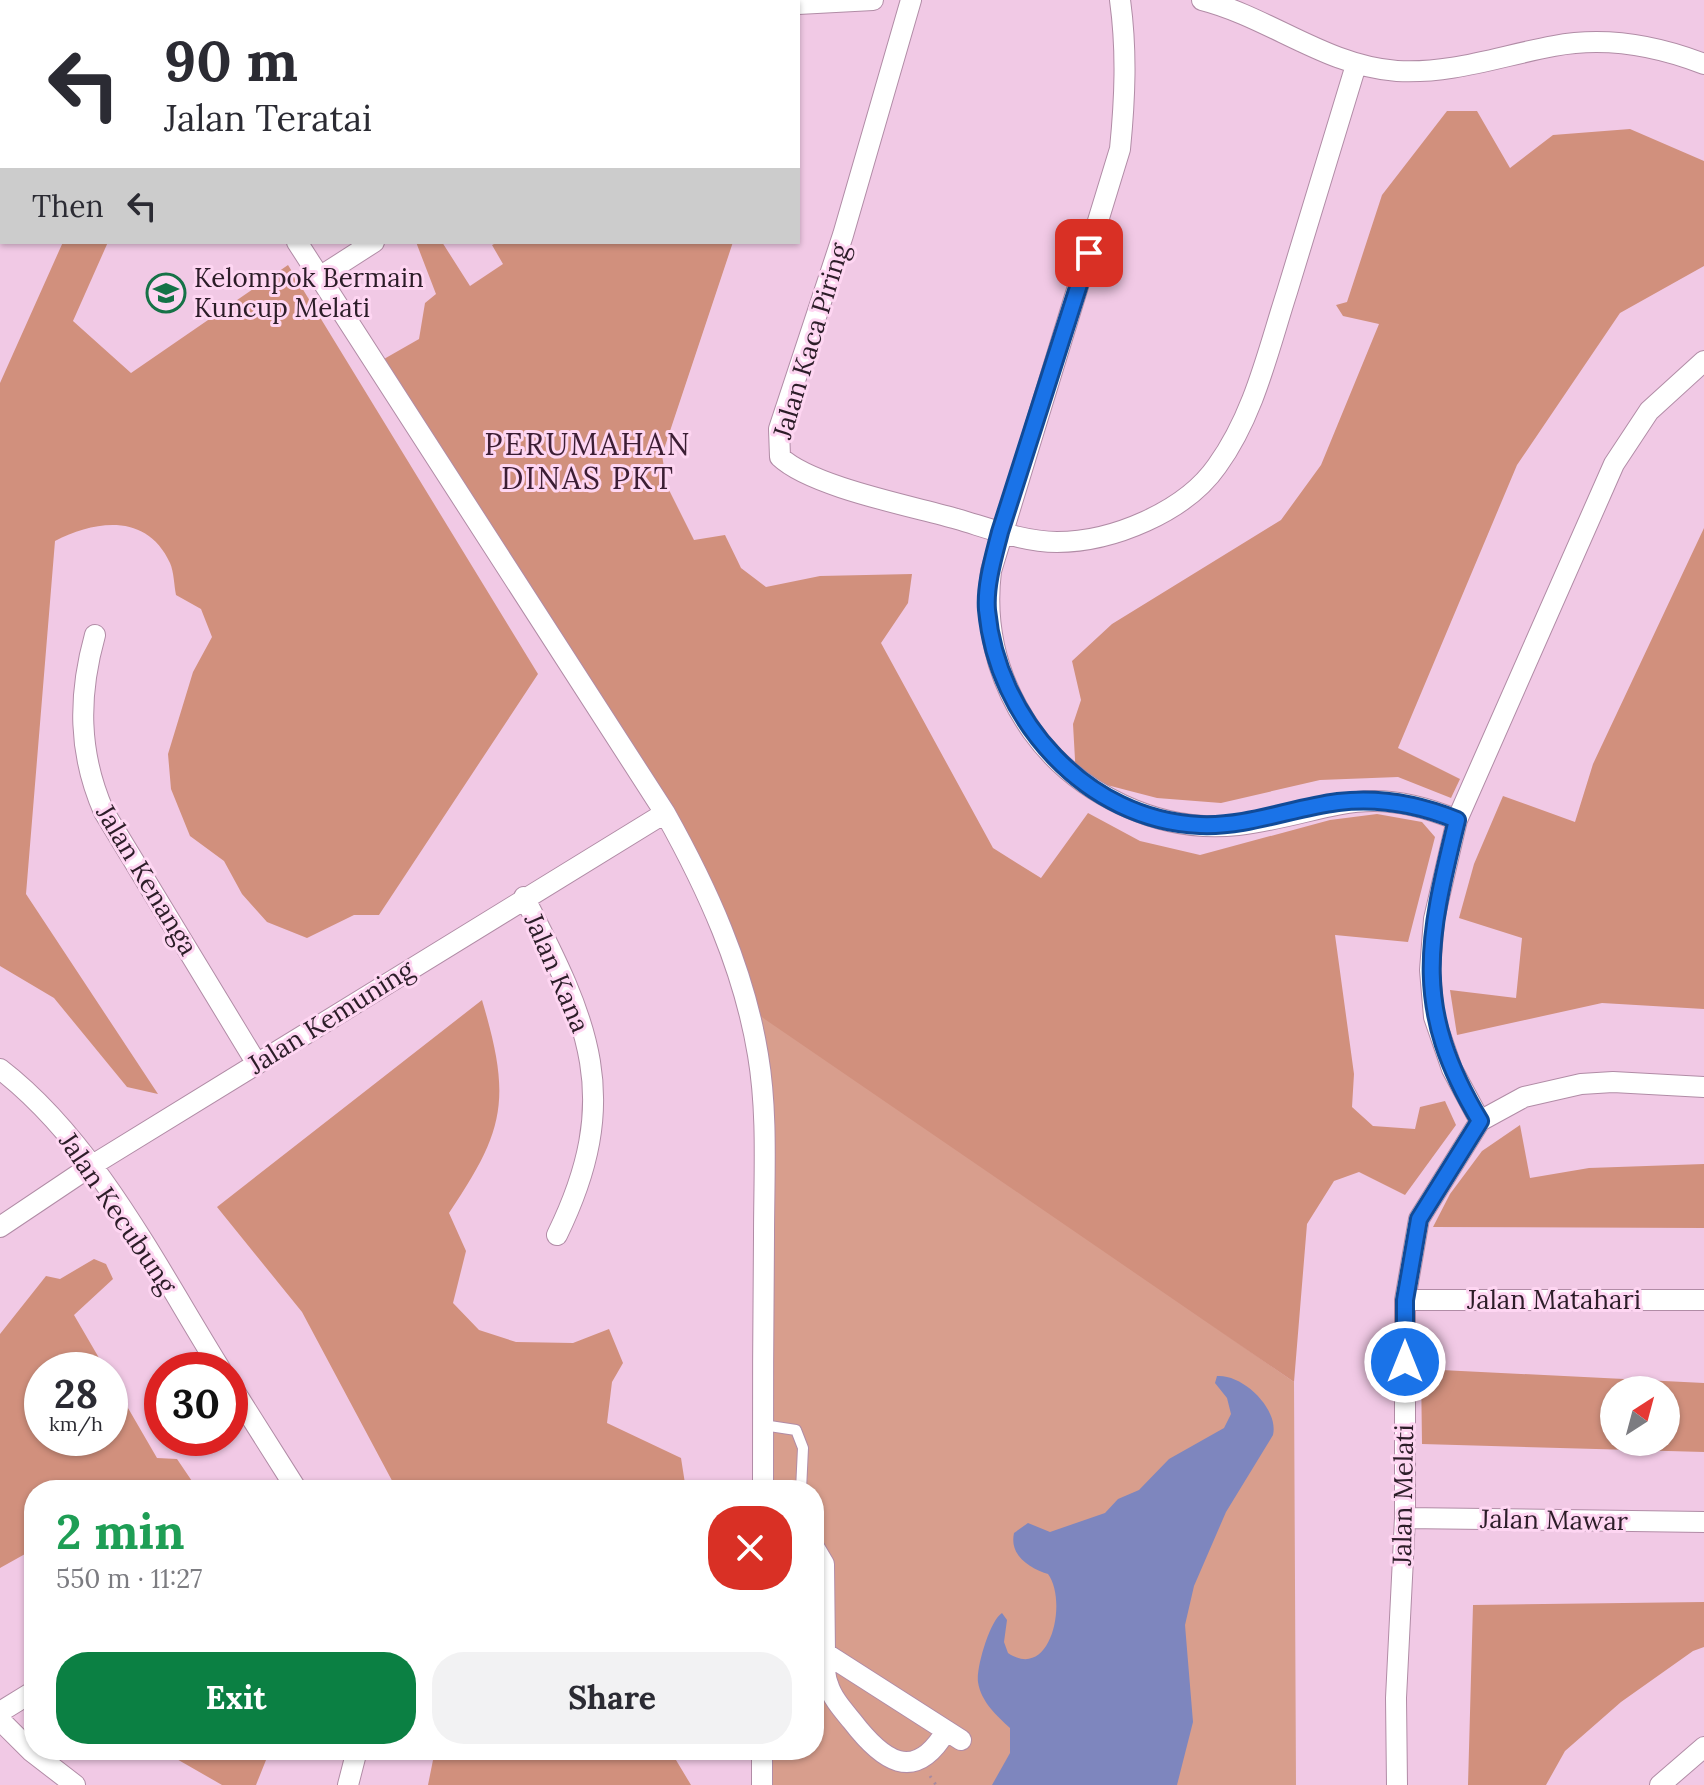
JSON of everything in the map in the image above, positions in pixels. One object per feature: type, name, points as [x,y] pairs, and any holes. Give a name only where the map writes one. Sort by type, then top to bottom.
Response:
[{"type":"street","points":[[800,4],[873,0]]},
{"type":"street","name":"Jalan Kaca Piring","points":[[911,0],[777,443],[780,457],[792,468],[1000,532],[1055,542],[1118,532],[1190,494],[1217,467],[1254,397],[1356,65]]},
{"type":"street","points":[[1120,0],[1126,43],[1126,96],[1120,149],[1000,532],[987,607],[1001,675],[1019,712],[1039,741],[1076,777],[1117,802],[1155,818],[1198,825],[1238,825],[1336,802],[1372,800],[1431,809],[1457,820]]},
{"type":"street","points":[[1202,0],[1242,13],[1356,65],[1436,72],[1554,46],[1615,42],[1652,47],[1704,64]]},
{"type":"street","points":[[298,244],[665,813],[697,871],[724,935],[747,1005],[758,1056],[765,1118],[763,1480]]},
{"type":"street","points":[[321,276],[371,244]]},
{"type":"street","points":[[1480,1121],[1452,1069],[1431,994],[1434,919],[1457,820],[1614,464],[1649,411],[1704,361]]},
{"type":"street","name":"Jalan Kenanga","points":[[95,635],[84,674],[81,714],[93,787],[104,812],[257,1064]]},
{"type":"street","name":"Jalan Kemuning","points":[[0,1227],[91,1166],[665,813]]},
{"type":"street","name":"Jalan Kana","points":[[524,897],[570,989],[584,1025],[592,1066],[593,1110],[588,1154],[580,1189],[557,1235]]},
{"type":"street","name":"Jalan Kecubung","points":[[0,1069],[28,1091],[91,1166],[210,1352]]},
{"type":"street","name":"Jalan Melati","points":[[1397,1785],[1396,1698],[1405,1518],[1405,1300],[1419,1219],[1480,1121],[1524,1097],[1581,1084],[1704,1087]]},
{"type":"street","name":"Jalan Matahari","points":[[1405,1300],[1704,1300]]},
{"type":"street","points":[[248,1412],[291,1480]]},
{"type":"street","name":"Jalan Mawar","points":[[1405,1518],[1704,1522]]},
{"type":"street","points":[[824,1564],[825,1653],[828,1688],[874,1749],[891,1761],[904,1764],[918,1760],[953,1736],[825,1653]]},
{"type":"street","points":[[0,1712],[24,1697]]},
{"type":"street","points":[[0,1720],[24,1744]]},
{"type":"street","points":[[1660,1785],[1704,1747]]},
{"type":"street","points":[[43,1760],[75,1785]]},
{"type":"street","points":[[348,1785],[354,1760]]},
{"type":"street","points":[[762,1760],[762,1785]]},
{"type":"lane","points":[[763,1425],[796,1430],[802,1439],[801,1480]]},
{"type":"shaded area","points":[[1447,111],[1477,111],[1510,168],[1553,135],[1630,129],[1704,161],[1704,266],[1620,313],[1517,465],[1398,748],[1460,779],[1451,798],[1398,777],[1320,780],[1221,803],[1157,798],[1076,777],[1073,724],[1081,700],[1072,661],[1112,624],[1281,520],[1321,465],[1379,324],[1343,316],[1336,305],[1347,302],[1382,195]]},
{"type":"shaded area","points":[[62,244],[107,244],[73,321],[131,373],[288,265],[538,674],[379,915],[354,915],[307,938],[267,922],[242,894],[224,861],[190,836],[171,789],[168,754],[193,672],[212,637],[201,609],[176,595],[170,563],[160,547],[134,529],[119,525],[103,526],[55,541],[26,894],[158,1094],[127,1087],[54,998],[0,966],[0,383]]},
{"type":"shaded area","points":[[417,244],[443,244],[470,286],[503,264],[494,244],[732,244],[662,455],[667,486],[694,540],[725,535],[741,568],[766,587],[820,576],[912,574],[908,603],[881,643],[993,848],[1041,878],[1088,813],[1140,841],[1200,855],[1330,820],[1377,814],[1422,822],[1435,837],[1408,942],[1335,935],[1354,1074],[1352,1107],[1373,1126],[1415,1129],[1420,1107],[1445,1101],[1456,1125],[1405,1195],[1359,1172],[1334,1181],[1307,1224],[1294,1382],[753,1011],[727,924],[384,359],[419,339],[425,303],[436,294]]},
{"type":"shaded area","points":[[1704,528],[1704,1009],[1602,1003],[1457,1035],[1450,990],[1516,998],[1522,938],[1459,918],[1474,864],[1503,796],[1575,822],[1593,764]]},
{"type":"shaded area","points":[[482,1000],[497,1063],[498,1112],[482,1158],[449,1213],[466,1251],[453,1303],[479,1330],[516,1342],[573,1343],[609,1329],[623,1363],[612,1382],[607,1423],[681,1458],[684,1480],[392,1480],[302,1312],[217,1207]]},
{"type":"shaded area","points":[[753,1011],[761,1011],[1294,1382],[1296,1785],[768,1785],[768,1760],[824,1760],[824,1480],[765,1480]]},
{"type":"shaded area","points":[[1520,1125],[1530,1178],[1589,1168],[1704,1164],[1704,1228],[1433,1227],[1450,1194],[1482,1151]]},
{"type":"shaded area","points":[[94,1259],[106,1264],[113,1279],[74,1315],[96,1352],[24,1352],[24,1456],[128,1456],[128,1408],[144,1436],[144,1456],[177,1459],[191,1480],[24,1480],[24,1555],[0,1568],[0,1334],[46,1276],[60,1279]]},
{"type":"shaded area","points":[[1421,1369],[1600,1378],[1600,1449],[1422,1444]]},
{"type":"shaded area","points":[[1680,1382],[1704,1383],[1704,1452],[1680,1451]]},
{"type":"shaded area","points":[[1704,1602],[1704,1647],[1693,1651],[1621,1702],[1565,1751],[1546,1785],[1468,1785],[1473,1605]]},
{"type":"shaded area","points":[[178,1760],[266,1760],[256,1785],[222,1785]]},
{"type":"shaded area","points":[[433,1760],[676,1760],[691,1785],[428,1785]]},
{"type":"water","points":[[1217,1376],[1238,1381],[1257,1395],[1270,1415],[1273,1435],[1226,1512],[1194,1586],[1185,1625],[1193,1722],[1177,1785],[992,1785],[1010,1753],[1010,1728],[986,1702],[978,1682],[979,1666],[989,1634],[1002,1613],[1007,1620],[1004,1642],[1008,1653],[1023,1659],[1035,1657],[1045,1648],[1055,1619],[1054,1586],[1048,1574],[1022,1560],[1015,1548],[1014,1533],[1028,1523],[1050,1532],[1105,1513],[1118,1499],[1139,1490],[1169,1459],[1224,1428],[1231,1414],[1227,1398],[1215,1383]]},
{"type":"place","name":"Kelompok Bermain Kuncup Melati","points":[[166,293]]},
{"type":"district","name":"PERUMAHAN DINAS PKT","points":[[588,462]]},
{"type":"route","points":[[1089,253],[1000,532],[991,571],[987,607],[1001,675],[1019,712],[1039,741],[1076,777],[1117,802],[1155,818],[1198,825],[1238,825],[1336,802],[1372,800],[1431,809],[1457,820],[1434,919],[1431,994],[1442,1045],[1480,1121],[1419,1219],[1405,1300],[1405,1362]]}]
